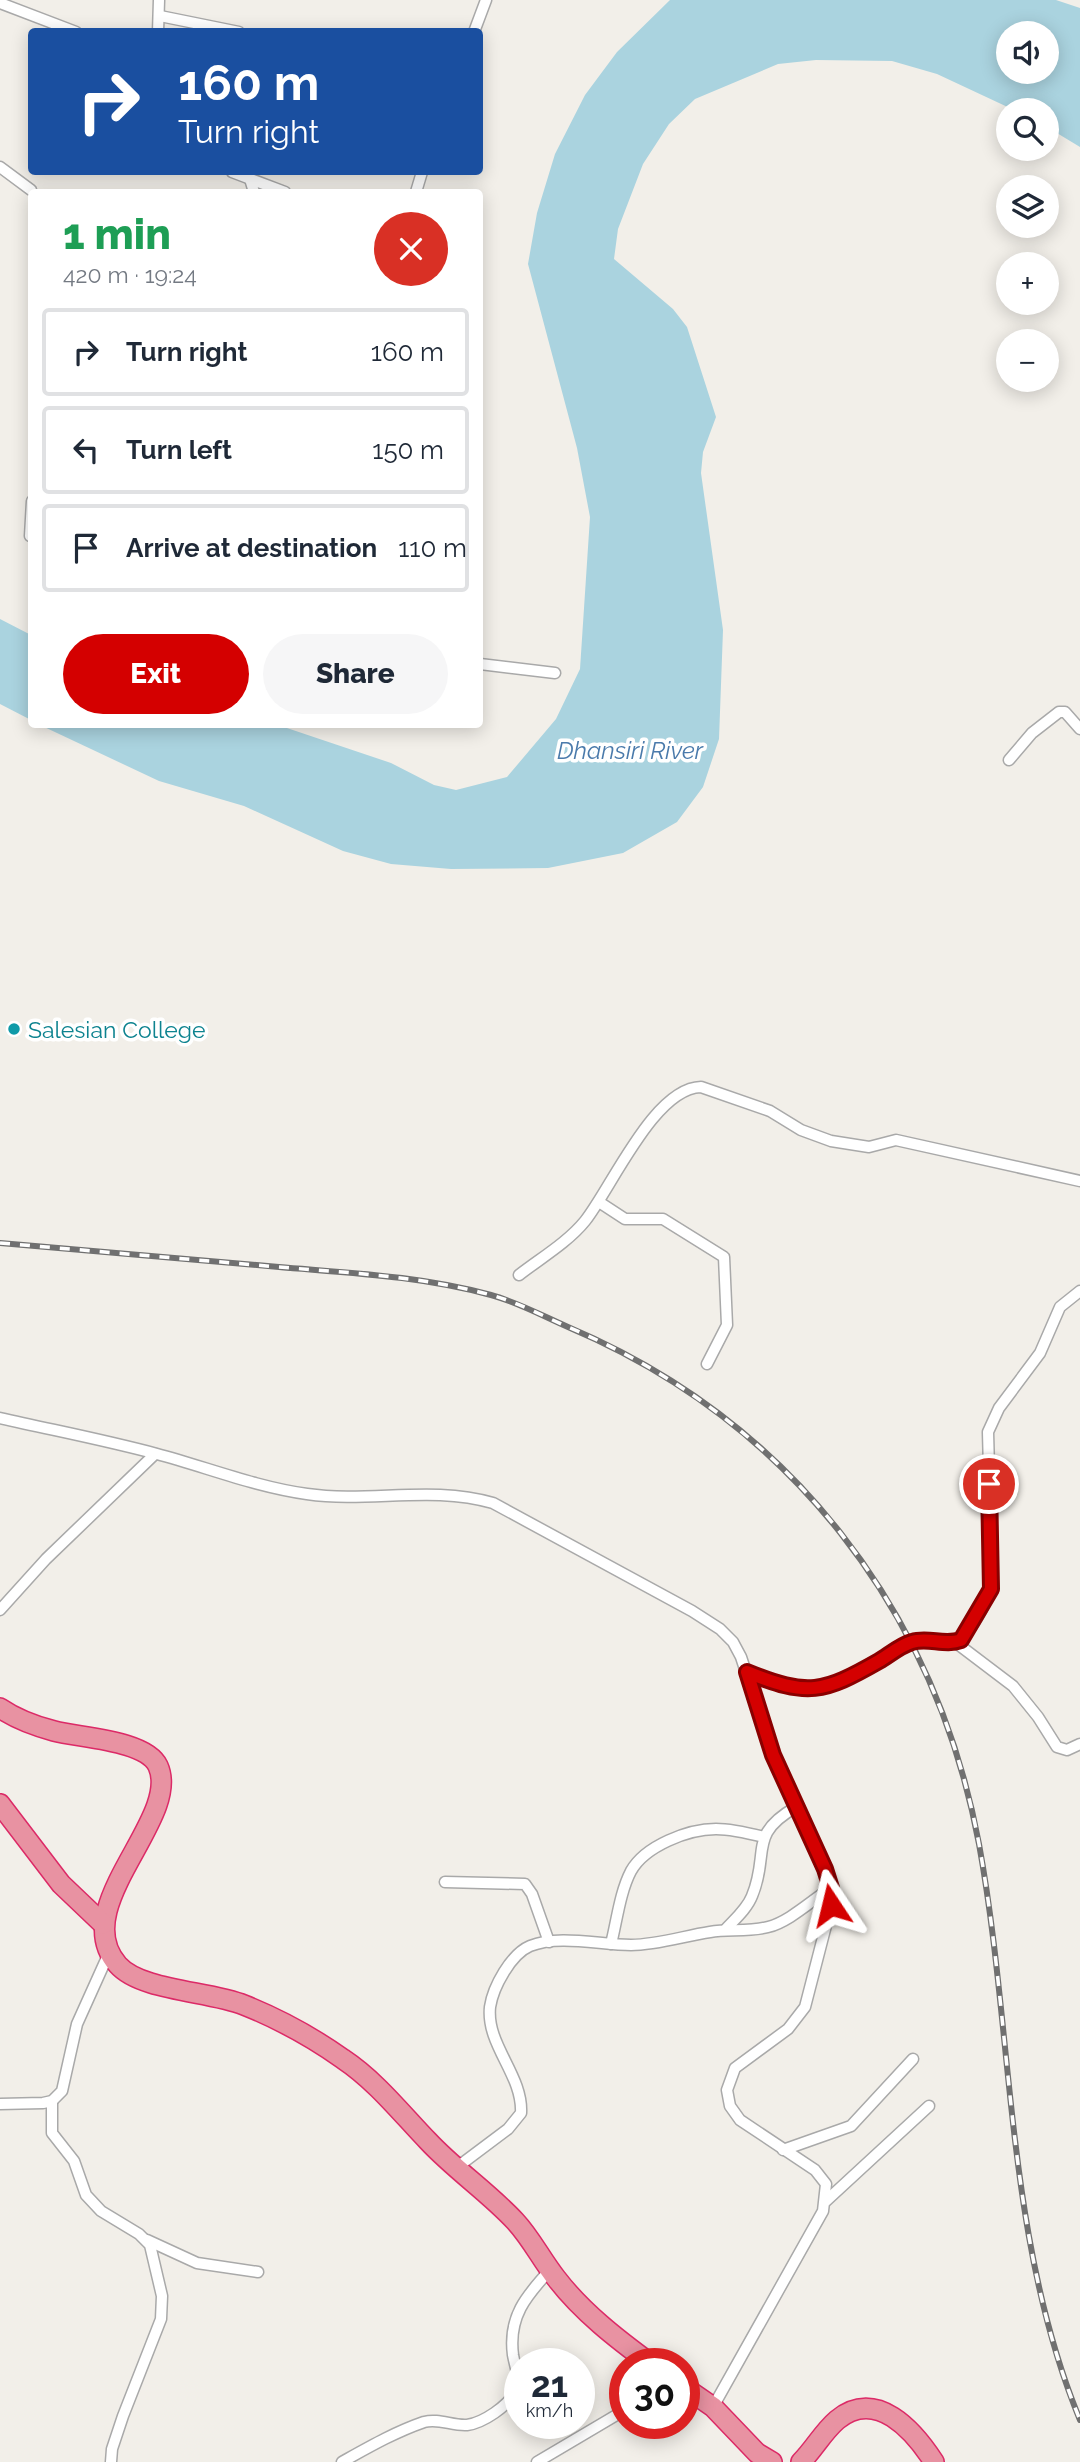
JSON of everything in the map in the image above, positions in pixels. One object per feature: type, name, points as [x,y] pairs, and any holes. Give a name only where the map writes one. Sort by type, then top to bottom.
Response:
[{"type":"highway","points":[[0,1708],[37,1726],[140,1749],[153,1758],[159,1768],[160,1782],[154,1807],[111,1900],[103,1924],[109,1953],[123,1971],[138,1979],[235,2001],[320,2043],[360,2070],[456,2168],[515,2221],[550,2270],[594,2319],[630,2348]]},
{"type":"highway","points":[[0,1804],[61,1884],[103,1924]]},
{"type":"highway","points":[[700,2398],[713,2407],[757,2452],[772,2462]]},
{"type":"highway","points":[[800,2462],[838,2419],[848,2412],[874,2409],[897,2418],[934,2462]]},
{"type":"street","points":[[158,28],[159,0]]},
{"type":"street","points":[[476,28],[486,0]]},
{"type":"street","points":[[0,3],[66,28]]},
{"type":"street","points":[[160,16],[219,28]]},
{"type":"street","points":[[0,167],[30,189]]},
{"type":"street","points":[[241,175],[276,189]]},
{"type":"street","points":[[265,185],[267,175]]},
{"type":"street","points":[[250,178],[253,189]]},
{"type":"street","points":[[483,664],[555,673]]},
{"type":"street","points":[[1009,760],[1032,733],[1059,712],[1065,712],[1080,729]]},
{"type":"street","points":[[519,1275],[575,1231],[599,1202],[662,1108],[681,1092],[695,1087],[770,1111],[801,1130],[831,1141],[869,1147],[896,1140],[1080,1181]]},
{"type":"street","points":[[599,1202],[625,1219],[663,1219],[724,1257],[727,1325],[707,1364]]},
{"type":"street","points":[[747,1672],[796,1689],[827,1687],[844,1681],[912,1642],[955,1642],[966,1634],[991,1589],[988,1442],[992,1421],[1010,1392],[1035,1362],[1060,1307],[1080,1291]]},
{"type":"street","points":[[0,1418],[155,1454],[304,1494],[352,1497],[440,1494],[493,1503],[710,1621],[733,1642],[747,1672],[773,1755],[831,1888],[829,1914],[804,2007],[788,2029],[734,2067],[728,2082],[728,2097],[734,2114],[821,2176],[826,2184],[826,2201]]},
{"type":"street","points":[[0,1610],[46,1559],[155,1454]]},
{"type":"street","points":[[955,1642],[1013,1686],[1038,1717],[1057,1747],[1067,1750],[1080,1744]]},
{"type":"street","points":[[724,1930],[751,1899],[764,1837],[778,1817],[796,1807]]},
{"type":"street","points":[[611,1944],[625,1885],[646,1852],[706,1830],[729,1830],[764,1837]]},
{"type":"street","points":[[445,1882],[525,1884],[533,1894],[549,1942]]},
{"type":"street","points":[[456,2168],[508,2129],[521,2113],[519,2090],[492,2029],[491,2005],[504,1973],[527,1947],[549,1942],[639,1945],[724,1930],[756,1930],[774,1926],[831,1888]]},
{"type":"street","points":[[0,2104],[52,2101],[62,2091],[77,2024],[109,1953]]},
{"type":"street","points":[[783,2150],[851,2126],[913,2059]]},
{"type":"street","points":[[52,2101],[52,2133],[74,2161],[86,2195],[101,2211],[145,2239],[197,2263],[258,2272]]},
{"type":"street","points":[[713,2407],[803,2250],[826,2201],[929,2106]]},
{"type":"street","points":[[111,2462],[112,2449],[162,2311],[153,2253],[145,2239]]},
{"type":"street","points":[[342,2462],[388,2436],[429,2421],[467,2425],[478,2422],[508,2400],[515,2393],[517,2381],[512,2335],[514,2320],[529,2292],[550,2270]]},
{"type":"street","points":[[537,2462],[553,2457],[609,2420]]},
{"type":"water","name":"Dhansiri River","points":[[670,0],[1056,0],[1080,8],[1080,147],[1059,134],[1059,98],[996,98],[996,102],[937,74],[892,61],[816,60],[778,64],[695,99],[669,124],[643,164],[618,229],[614,259],[673,309],[687,327],[716,417],[703,452],[701,473],[723,630],[719,739],[703,787],[677,822],[623,853],[548,868],[451,869],[391,864],[343,851],[244,806],[159,781],[46,728],[287,728],[391,763],[434,785],[456,790],[507,777],[556,719],[580,669],[590,517],[577,448],[528,264],[537,213],[555,154],[585,95],[617,52]]},
{"type":"water","points":[[0,619],[28,633],[28,718],[0,704]]},
{"type":"railway","points":[[0,1243],[385,1276],[438,1283],[491,1295],[540,1314],[648,1367],[720,1414],[784,1470],[840,1533],[888,1602],[927,1677],[958,1758],[979,1844],[990,1916],[1024,2208],[1056,2351],[1080,2420]]},
{"type":"place","name":"Salesian College","points":[[14,1029]]},
{"type":"route","points":[[831,1905],[831,1888],[825,1869],[773,1755],[747,1672],[785,1687],[827,1687],[844,1681],[912,1642],[929,1640],[948,1643],[961,1640],[991,1589],[989,1484]]}]
